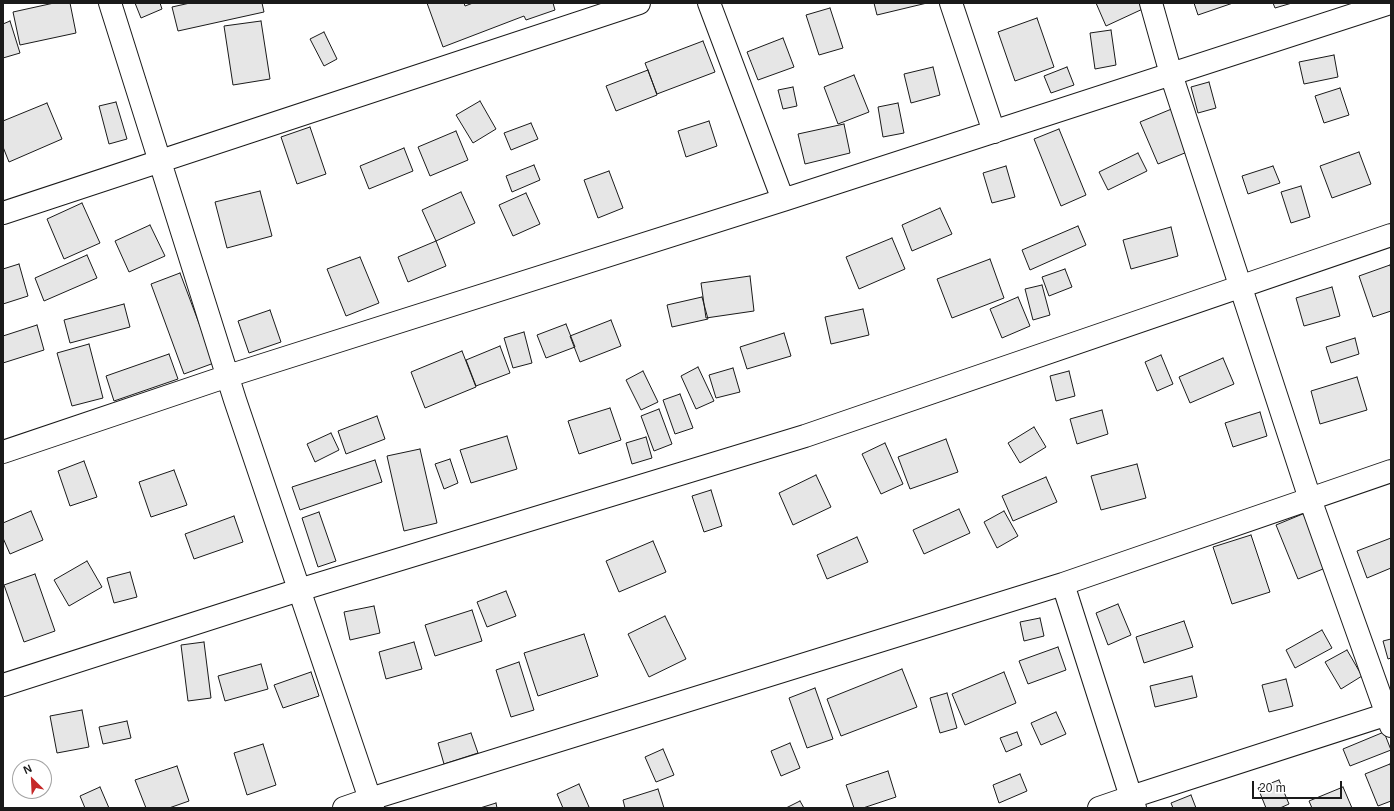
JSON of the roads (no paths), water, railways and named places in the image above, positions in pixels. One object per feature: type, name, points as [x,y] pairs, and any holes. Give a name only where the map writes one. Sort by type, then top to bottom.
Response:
[{"type":"street","points":[[110,3],[235,400],[371,803]]},
{"type":"street","points":[[3,213],[639,3]]},
{"type":"street","points":[[709,3],[783,200]]},
{"type":"street","points":[[951,3],[994,132]]},
{"type":"street","points":[[1099,808],[1133,803],[1389,718],[1310,499],[1171,74],[1151,3]]},
{"type":"street","points":[[3,452],[228,376],[783,200],[1390,3]]},
{"type":"street","points":[[3,685],[299,590],[805,436],[1391,235]]},
{"type":"street","points":[[344,808],[371,803],[1063,584],[1391,471]]},
{"type":"street","points":[[1063,584],[1133,803]]}]
